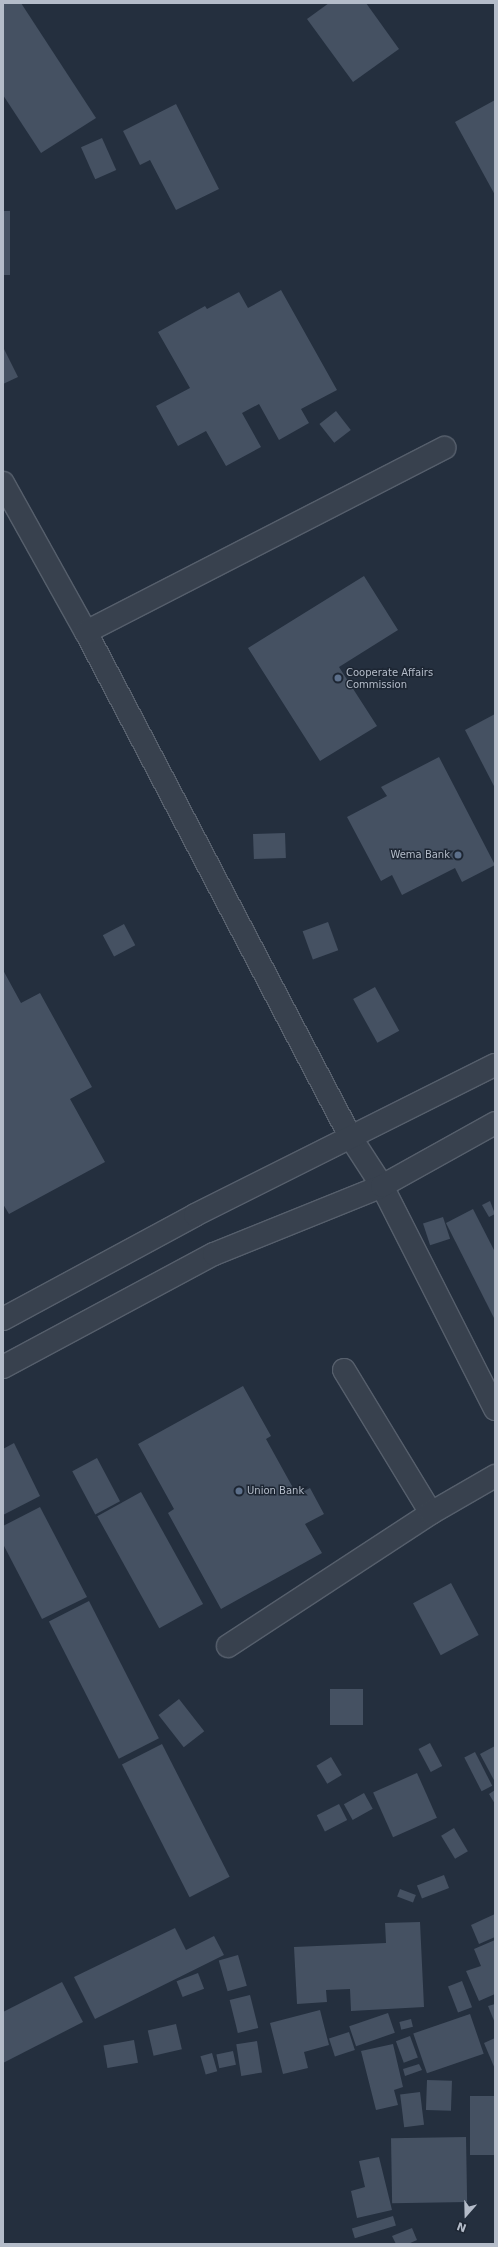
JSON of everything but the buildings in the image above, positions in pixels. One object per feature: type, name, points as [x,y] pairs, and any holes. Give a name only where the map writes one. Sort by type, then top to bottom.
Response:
[{"type":"street","points":[[86,632],[444,448]]},
{"type":"street","points":[[3,483],[86,632],[351,1138],[382,1186],[495,1409]]},
{"type":"street","points":[[3,1319],[195,1215],[351,1138],[495,1064]]},
{"type":"street","points":[[3,1367],[214,1254],[382,1186],[495,1123]]},
{"type":"street","points":[[344,1370],[431,1514]]},
{"type":"street","points":[[228,1646],[431,1514],[495,1476]]},
{"type":"place","name":"Cooperate Affairs Commission","points":[[338,678]]},
{"type":"place","name":"Wema Bank","points":[[458,855]]},
{"type":"place","name":"Union Bank","points":[[239,1491]]}]
